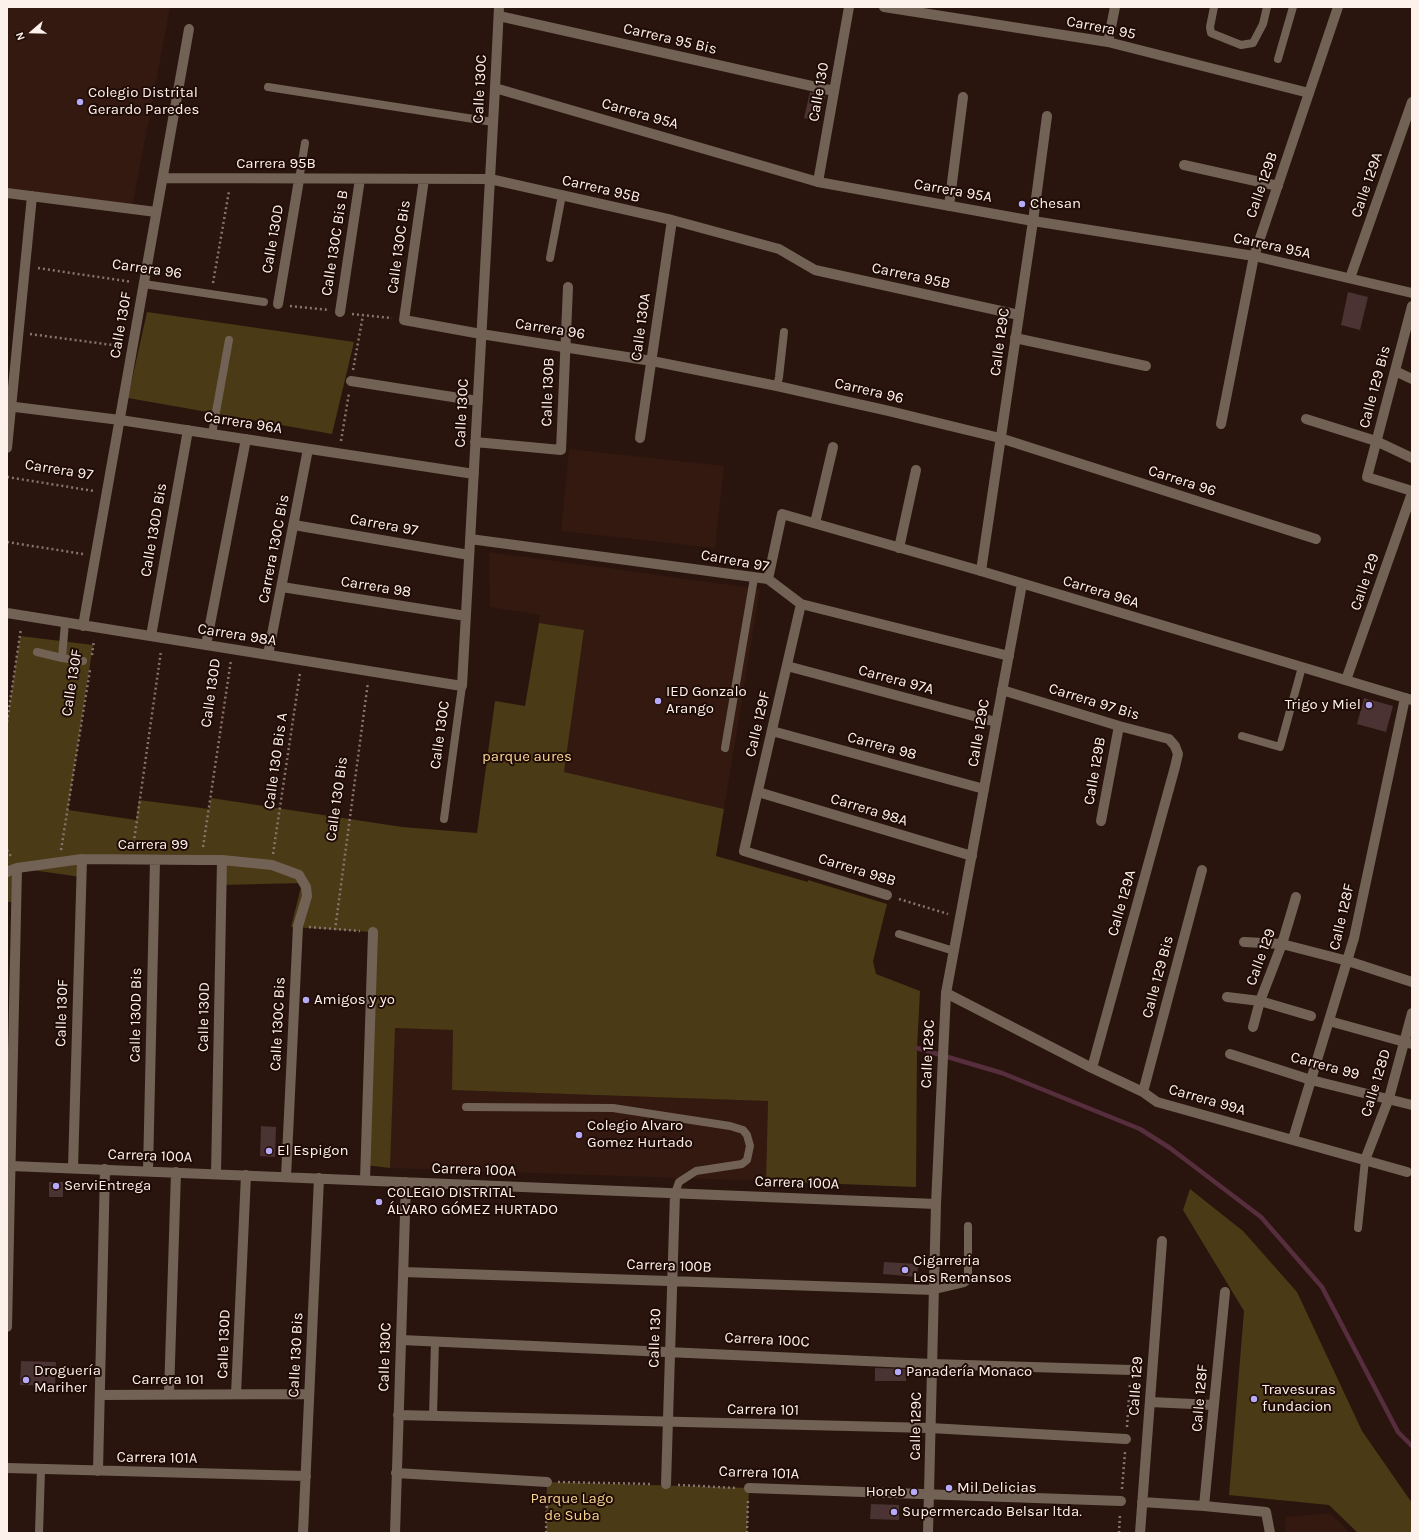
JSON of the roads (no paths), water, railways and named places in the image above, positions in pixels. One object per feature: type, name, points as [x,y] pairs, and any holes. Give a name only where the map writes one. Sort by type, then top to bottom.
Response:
[{"type":"street","name":"Calle 130","points":[[818,182],[849,7]]},
{"type":"street","name":"Carrera 95","points":[[884,7],[1108,42],[1309,93]]},
{"type":"street","points":[[1108,42],[1116,7]]},
{"type":"street","name":"Calle 129B","points":[[1221,424],[1254,256],[1338,7]]},
{"type":"street","name":"Carrera 95 Bis","points":[[499,12],[834,92]]},
{"type":"street","name":"Calle 130C","points":[[462,686],[499,12]]},
{"type":"street","name":"Calle 130F","points":[[83,626],[189,29]]},
{"type":"street","name":"Carrera 95A","points":[[495,88],[818,182],[1033,221],[1254,256],[1412,293]]},
{"type":"street","points":[[949,206],[963,97]]},
{"type":"street","name":"Calle 129A","points":[[1350,278],[1412,102]]},
{"type":"street","name":"Calle 129C","points":[[980,571],[1033,221],[1047,116]]},
{"type":"street","points":[[1184,164],[1278,186]]},
{"type":"street","name":"Carrera 95B","points":[[163,178],[299,180],[490,179],[672,220],[779,249],[815,270],[1019,315]]},
{"type":"street","name":"Calle 130C Bis B","points":[[340,312],[360,179]]},
{"type":"street","name":"Calle 130C Bis","points":[[404,320],[424,179]]},
{"type":"street","name":"Calle 130D","points":[[278,304],[299,180]]},
{"type":"street","points":[[7,193],[156,212]]},
{"type":"street","points":[[7,448],[9,406],[19,332],[32,196]]},
{"type":"street","name":"Calle 130A","points":[[640,438],[672,220]]},
{"type":"street","name":"Calle 130B","points":[[475,442],[561,450],[568,287]]},
{"type":"street","name":"Calle 129 Bis","points":[[1367,477],[1412,306]]},
{"type":"street","name":"Carrera 96","points":[[404,320],[481,334],[652,361],[777,386],[889,411],[1000,438],[1316,539]]},
{"type":"street","points":[[1015,338],[1146,366]]},
{"type":"street","points":[[1395,371],[1412,380]]},
{"type":"street","points":[[351,381],[478,401]]},
{"type":"street","name":"Carrera 96A","points":[[9,406],[120,420],[474,474]]},
{"type":"street","points":[[1306,419],[1376,441],[1412,458]]},
{"type":"street","name":"Calle 130D Bis","points":[[150,636],[188,430]]},
{"type":"street","name":"Calle 130D","points":[[206,646],[246,439]]},
{"type":"street","points":[[815,523],[833,447]]},
{"type":"street","name":"Carrera 130C Bis","points":[[268,655],[308,448]]},
{"type":"street","points":[[899,548],[916,470]]},
{"type":"street","name":"Calle 129","points":[[1346,680],[1412,492],[1367,477]]},
{"type":"street","name":"Carrera 96A","points":[[768,579],[782,514],[980,571],[1408,699]]},
{"type":"street","name":"Carrera 97","points":[[294,525],[469,555]]},
{"type":"street","name":"Carrera 97","points":[[470,539],[768,579],[802,604],[1009,656]]},
{"type":"street","name":"Calle 129C","points":[[928,1533],[936,1204],[946,993],[1022,584]]},
{"type":"street","name":"Carrera 98","points":[[282,587],[466,616]]},
{"type":"street","name":"Calle 129F","points":[[744,851],[802,604]]},
{"type":"street","name":"Carrera 98A","points":[[7,613],[462,686]]},
{"type":"street","name":"Carrera 97A","points":[[787,666],[996,722]]},
{"type":"street","name":"Carrera 97 Bis","points":[[1002,690],[1119,726],[1169,738],[1175,746]]},
{"type":"street","name":"Calle 128F","points":[[1293,1139],[1348,961],[1408,699]]},
{"type":"street","name":"Calle 129B","points":[[1101,821],[1119,726]]},
{"type":"street","name":"Carrera 98","points":[[772,731],[984,789]]},
{"type":"street","name":"Calle 129A","points":[[1092,1068],[1175,767],[1178,754],[1175,746]]},
{"type":"street","name":"Carrera 98A","points":[[758,792],[972,856]]},
{"type":"street","name":"Carrera 98B","points":[[744,851],[887,895]]},
{"type":"street","name":"Calle 130F","points":[[73,1168],[82,859]]},
{"type":"street","name":"Carrera 99","points":[[7,872],[17,868],[82,859],[222,860],[272,865],[299,875]]},
{"type":"street","name":"Calle 130D Bis","points":[[148,1171],[155,860]]},
{"type":"street","name":"Calle 130D","points":[[216,1174],[222,860]]},
{"type":"street","points":[[7,1327],[17,868]]},
{"type":"street","name":"Calle 129 Bis","points":[[1144,1092],[1202,870]]},
{"type":"street","name":"Calle 130C Bis","points":[[286,1177],[298,926],[307,896],[306,887],[299,875]]},
{"type":"street","name":"Calle 129","points":[[1253,1027],[1260,1001],[1282,944],[1296,896]]},
{"type":"street","points":[[365,1180],[373,932]]},
{"type":"street","points":[[1244,942],[1282,944],[1348,961],[1412,982]]},
{"type":"street","name":"Carrera 99A","points":[[946,993],[1092,1068],[1144,1092],[1157,1102],[1407,1172]]},
{"type":"street","points":[[1227,997],[1260,1001],[1312,1016]]},
{"type":"street","name":"Calle 128D","points":[[1365,1160],[1408,1043],[1412,1013]]},
{"type":"street","points":[[1329,1021],[1408,1043]]},
{"type":"street","name":"Carrera 99","points":[[1230,1054],[1311,1080],[1389,1098],[1412,1105]]},
{"type":"street","name":"Carrera 100A","points":[[10,1166],[936,1204]]},
{"type":"street","points":[[98,1471],[105,1169]]},
{"type":"street","points":[[169,1394],[176,1172]]},
{"type":"street","name":"Calle 130D","points":[[236,1394],[246,1175]]},
{"type":"street","name":"Calle 130 Bis","points":[[303,1533],[319,1178]]},
{"type":"street","name":"Calle 130C","points":[[395,1533],[406,1182]]},
{"type":"street","name":"Calle 130","points":[[666,1484],[675,1193]]},
{"type":"street","name":"Calle 129","points":[[1140,1533],[1162,1241]]},
{"type":"street","name":"Carrera 100B","points":[[403,1272],[934,1290]]},
{"type":"street","name":"Calle 128F","points":[[1204,1506],[1225,1292]]},
{"type":"street","name":"Carrera 100C","points":[[401,1340],[932,1364],[1131,1370]]},
{"type":"street","name":"Carrera 101","points":[[100,1395],[310,1394]]},
{"type":"street","points":[[1150,1402],[1214,1405]]},
{"type":"street","name":"Carrera 101","points":[[398,1415],[930,1428],[1126,1439]]},
{"type":"street","name":"Carrera 101A","points":[[7,1468],[306,1476]]},
{"type":"street","points":[[396,1473],[547,1482]]},
{"type":"street","name":"Carrera 101A","points":[[749,1488],[1122,1501]]},
{"type":"street","points":[[1142,1502],[1266,1512],[1270,1533]]},
{"type":"lane","points":[[1214,7],[1210,33],[1241,45],[1253,43],[1263,24],[1267,7]]},
{"type":"lane","points":[[1278,59],[1293,7]]},
{"type":"lane","points":[[268,87],[493,122]]},
{"type":"lane","points":[[299,180],[305,143]]},
{"type":"lane","points":[[550,258],[562,195]]},
{"type":"lane","name":"Carrera 96","points":[[144,284],[264,302]]},
{"type":"lane","points":[[777,386],[784,332]]},
{"type":"lane","points":[[212,434],[229,340]]},
{"type":"lane","points":[[725,748],[754,578]]},
{"type":"lane","points":[[62,658],[65,623]]},
{"type":"lane","points":[[37,652],[62,658],[87,661]]},
{"type":"lane","points":[[1242,736],[1280,746],[1302,667]]},
{"type":"lane","name":"Calle 130C","points":[[444,819],[462,686]]},
{"type":"lane","points":[[899,934],[954,952]]},
{"type":"lane","points":[[466,1107],[613,1108],[730,1126],[743,1130],[747,1135],[750,1146],[747,1160],[742,1164],[696,1171],[680,1182],[675,1193]]},
{"type":"lane","points":[[1358,1228],[1365,1160]]},
{"type":"lane","points":[[934,1290],[964,1284],[968,1280],[968,1226]]},
{"type":"lane","points":[[433,1416],[435,1341]]},
{"type":"lane","points":[[39,1533],[41,1470]]},
{"type":"waterway","points":[[917,1048],[1002,1073],[1140,1129],[1170,1148],[1261,1217],[1322,1287],[1398,1432],[1412,1446]]},
{"type":"place","name":"Colegio Distrital Gerardo Paredes","points":[[80,102]]},
{"type":"place","name":"Chesan","points":[[1022,204]]},
{"type":"place","name":"IED Gonzalo Arango","points":[[658,701]]},
{"type":"place","name":"Trigo y Miel","points":[[1369,705]]},
{"type":"place","name":"Amigos y yo","points":[[306,1000]]},
{"type":"place","name":"Colegio Alvaro Gomez Hurtado","points":[[579,1135]]},
{"type":"place","name":"El Espigon","points":[[269,1151]]},
{"type":"place","name":"ServiEntrega","points":[[56,1186]]},
{"type":"place","name":"COLEGIO DISTRITAL ÁLVARO GÓMEZ HURTADO","points":[[379,1202]]},
{"type":"place","name":"Cigarreria Los Remansos","points":[[905,1270]]},
{"type":"place","name":"Panadería Monaco","points":[[898,1372]]},
{"type":"place","name":"Droguería Mariher","points":[[26,1380]]},
{"type":"place","name":"Travesuras fundacion","points":[[1254,1399]]},
{"type":"place","name":"Mil Delicias","points":[[949,1488]]},
{"type":"place","name":"Horeb","points":[[914,1492]]},
{"type":"place","name":"Supermercado Belsar ltda.","points":[[894,1512]]},
{"type":"park label","name":"parque aures","points":[[527,757]]},
{"type":"park label","name":"Parque Lago de Suba","points":[[572,1508]]}]
